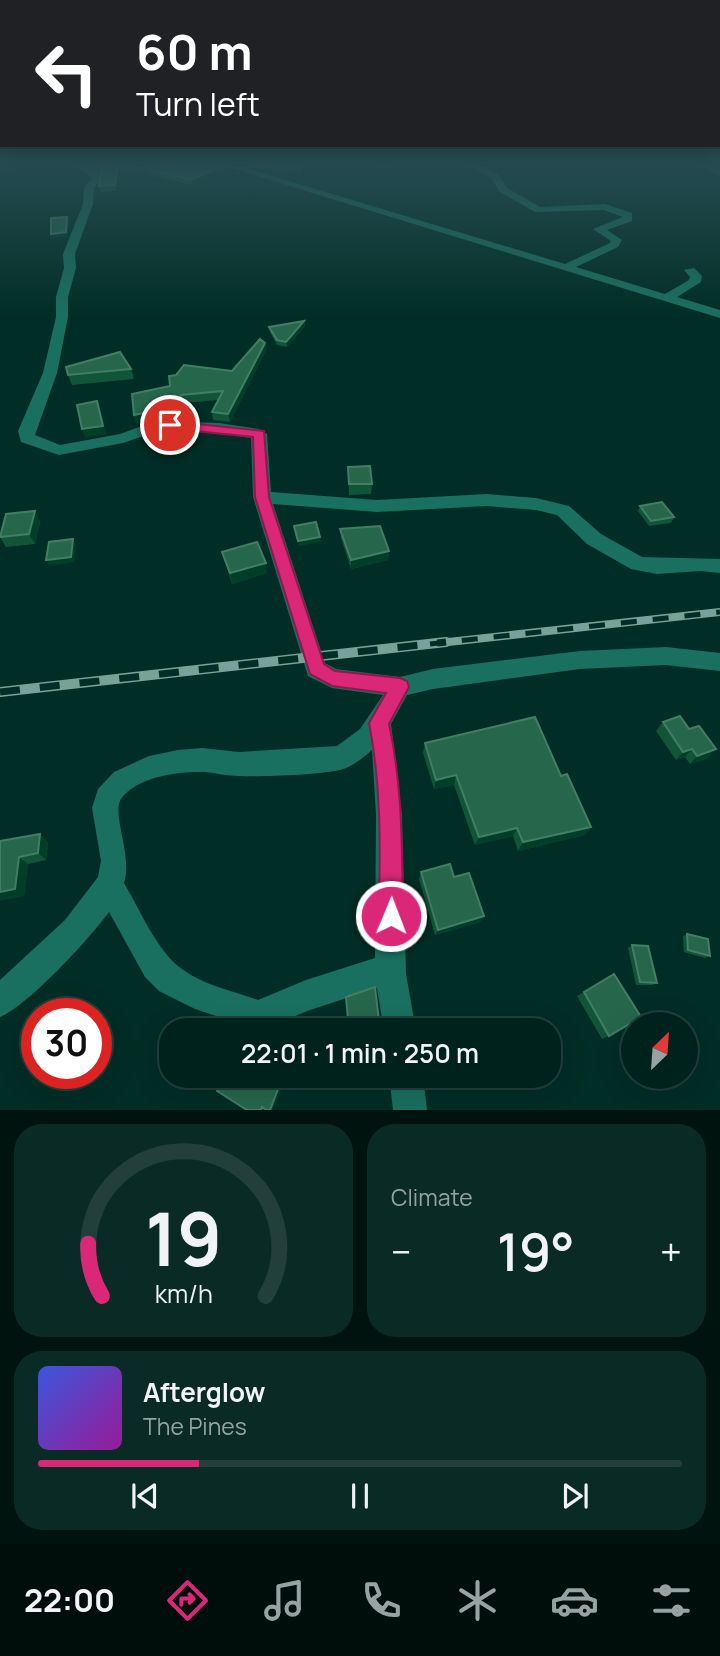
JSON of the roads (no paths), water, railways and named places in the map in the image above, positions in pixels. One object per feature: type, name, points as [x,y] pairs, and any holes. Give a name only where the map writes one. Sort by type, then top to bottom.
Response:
[{"type":"street","points":[[84,215],[69,254],[70,268],[62,298],[62,317],[50,373],[26,431],[27,438],[59,450],[123,438],[156,426],[259,434],[262,497],[316,669],[332,678],[400,687],[433,678],[580,660],[666,656],[720,662]]},
{"type":"street","points":[[385,215],[720,314]]},
{"type":"street","points":[[567,267],[614,245],[617,240],[598,229],[628,219],[627,215]]},
{"type":"street","points":[[666,298],[695,282],[696,276],[690,270]]},
{"type":"street","points":[[262,497],[377,506],[487,500],[536,504],[563,510],[594,539],[638,564],[657,567],[701,564],[720,566]]},
{"type":"street","points":[[0,1001],[96,907],[109,886],[117,867],[103,810],[107,794],[119,784],[156,765],[201,760],[236,764],[340,758],[354,751],[379,723],[400,687]]},
{"type":"street","points":[[379,723],[387,760],[391,804],[390,968],[398,1018]]},
{"type":"street","points":[[109,886],[140,933],[156,966],[170,980],[195,993],[258,1016],[306,996],[390,968]]},
{"type":"street","points":[[407,1088],[410,1110]]},
{"type":"railway","points":[[430,644],[720,612]]},
{"type":"railway","points":[[0,692],[446,642]]}]
